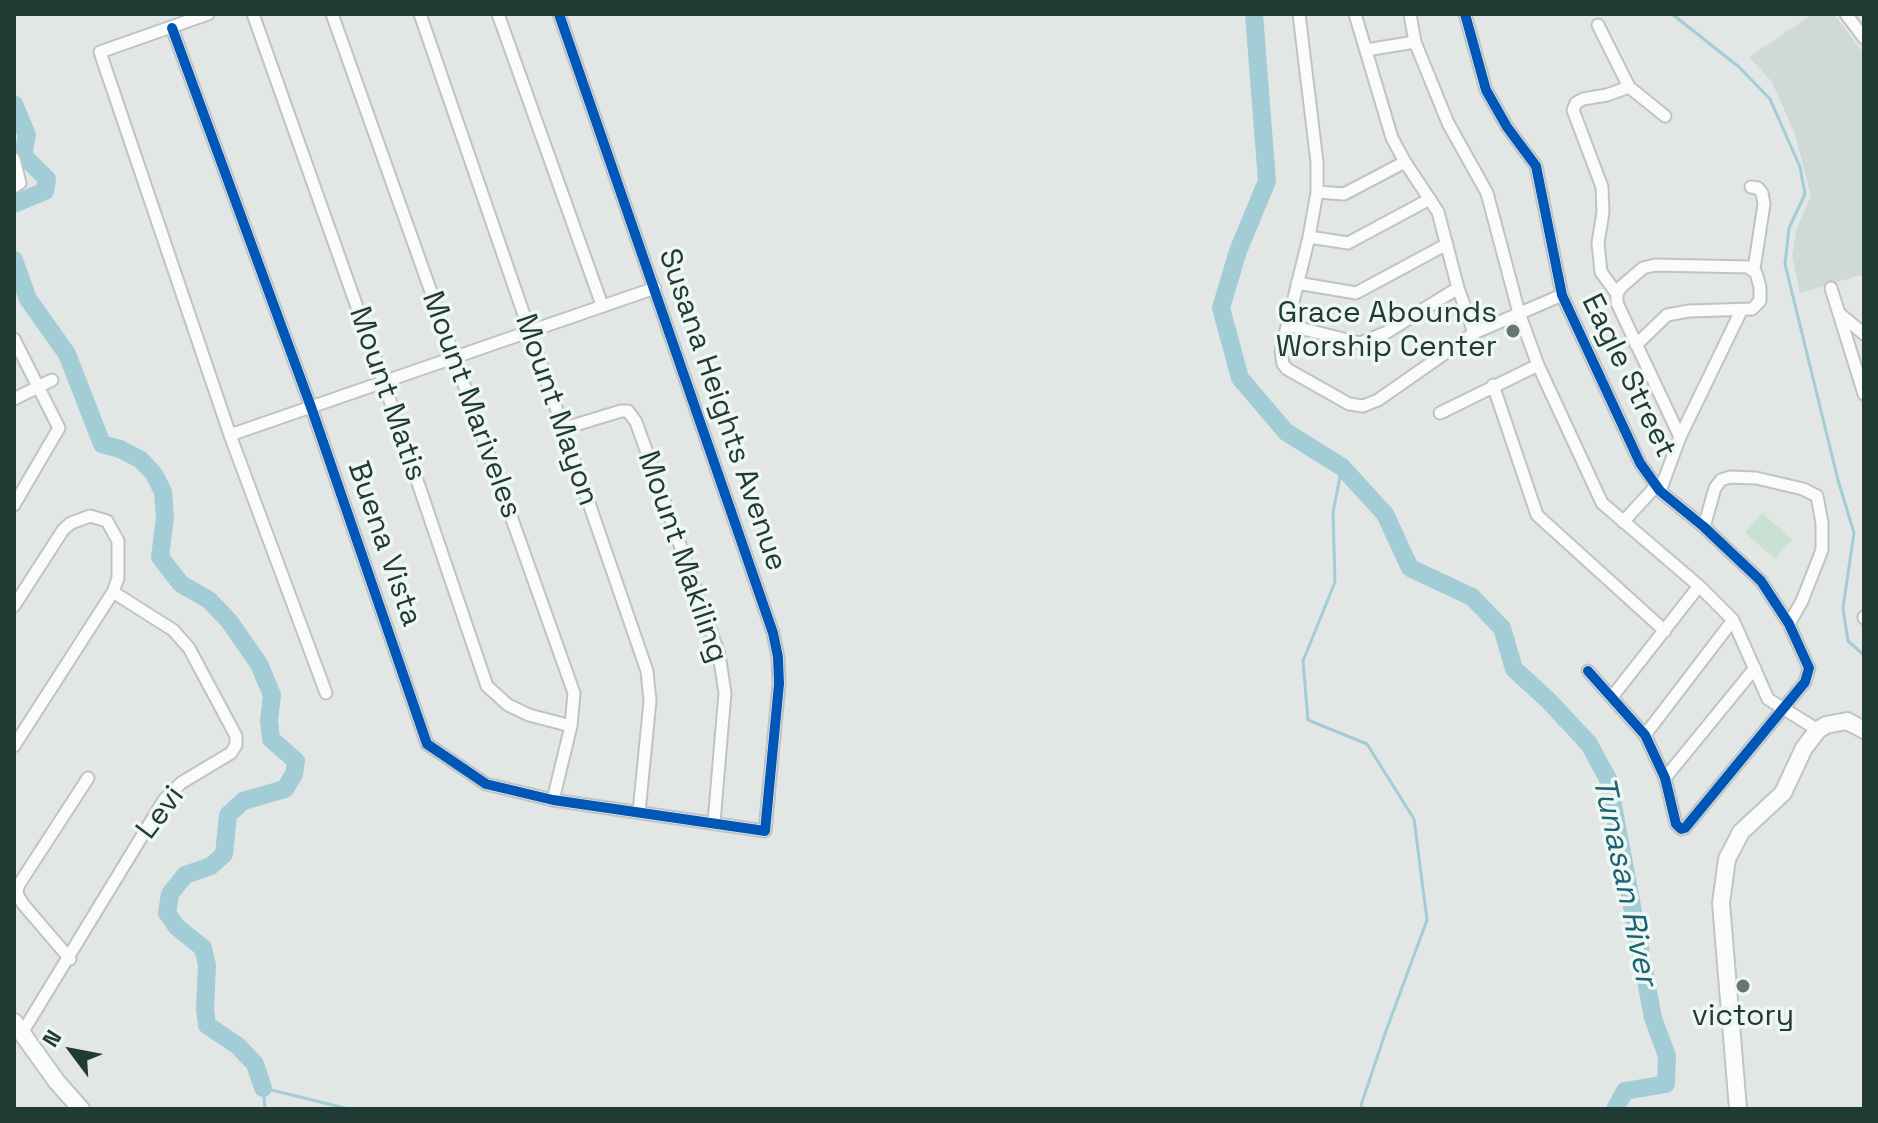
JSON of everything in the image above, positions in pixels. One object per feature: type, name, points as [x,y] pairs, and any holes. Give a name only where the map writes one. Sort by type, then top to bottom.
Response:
[{"type":"main road","points":[[1738,1109],[1721,903],[1724,870],[1733,844],[1750,823],[1783,793],[1804,748],[1818,730],[1826,725],[1847,721],[1864,730]]},
{"type":"main road","points":[[18,1027],[57,1082],[81,1109]]},
{"type":"street","points":[[208,14],[100,52],[230,435],[326,693]]},
{"type":"street","name":"Mount Matis","points":[[253,14],[487,686],[518,710],[571,726]]},
{"type":"street","name":"Mount Mariveles","points":[[332,14],[571,684],[574,703],[571,726],[553,800]]},
{"type":"street","name":"Mount Mayon","points":[[420,14],[647,671],[650,701],[639,812]]},
{"type":"street","points":[[498,14],[602,305]]},
{"type":"street","name":"Susana Heights Avenue","points":[[559,14],[773,633],[779,684],[765,831]]},
{"type":"street","points":[[1299,14],[1317,162],[1317,192],[1281,358],[1287,369],[1349,404],[1363,406],[1378,400],[1474,333],[1562,295]]},
{"type":"street","points":[[1355,14],[1392,138],[1443,225],[1458,288],[1474,333]]},
{"type":"street","points":[[1410,14],[1415,42],[1448,123],[1487,193],[1519,313],[1538,365],[1595,492],[1602,503],[1699,586],[1733,620],[1764,693],[1782,709],[1818,730]]},
{"type":"street","name":"Eagle Street","points":[[1465,14],[1486,90],[1507,127],[1536,166],[1562,295],[1640,463],[1658,489],[1761,581],[1789,624],[1808,663],[1809,673],[1782,709]]},
{"type":"street","points":[[1846,14],[1864,38]]},
{"type":"street","points":[[1598,25],[1629,87],[1665,116]]},
{"type":"street","name":"Buena Vista","points":[[172,28],[311,407],[427,744],[486,784],[553,800],[765,831]]},
{"type":"street","points":[[1366,50],[1415,42]]},
{"type":"street","points":[[1617,294],[1601,272],[1598,243],[1603,212],[1602,187],[1573,110],[1576,103],[1583,99],[1629,87]]},
{"type":"street","points":[[14,159],[20,183],[14,187]]},
{"type":"street","points":[[1317,192],[1344,194],[1405,162]]},
{"type":"street","points":[[1636,345],[1667,315],[1689,311],[1741,311],[1752,309],[1760,301],[1760,287],[1754,269],[1764,204],[1762,193],[1758,188],[1751,187]]},
{"type":"street","points":[[1309,237],[1348,243],[1430,199]]},
{"type":"street","points":[[1297,283],[1356,293],[1447,244]]},
{"type":"street","points":[[1680,437],[1617,303],[1617,294],[1621,287],[1649,266],[1754,269]]},
{"type":"street","points":[[230,435],[655,288]]},
{"type":"street","points":[[1287,325],[1360,343],[1387,332],[1458,288]]},
{"type":"street","points":[[1831,288],[1861,368],[1864,394]]},
{"type":"street","points":[[1623,522],[1658,489],[1741,311]]},
{"type":"street","points":[[1839,313],[1864,334]]},
{"type":"street","points":[[14,339],[59,428],[14,505]]},
{"type":"street","points":[[1440,413],[1538,365]]},
{"type":"street","points":[[14,399],[52,380]]},
{"type":"street","points":[[1493,385],[1537,515],[1665,631]]},
{"type":"street","name":"Mount Makiling","points":[[562,429],[621,411],[628,411],[636,422],[719,654],[725,693],[714,822]]},
{"type":"street","points":[[1704,527],[1715,488],[1721,480],[1730,477],[1756,478],[1803,489],[1817,496],[1822,523],[1822,550],[1802,601],[1789,624]]},
{"type":"street","points":[[14,481],[22,493]]},
{"type":"street","points":[[14,606],[63,530],[71,523],[90,516],[107,521],[118,541],[118,578],[113,592],[14,746]]},
{"type":"street","points":[[1612,697],[1699,586]]},
{"type":"street","name":"Levi","points":[[18,1027],[70,959],[164,800],[181,783],[231,753],[236,745],[236,736],[189,648],[173,630],[113,592]]},
{"type":"street","points":[[1645,735],[1733,620]]},
{"type":"street","points":[[1665,778],[1755,668]]},
{"type":"street","points":[[1588,671],[1645,735],[1665,778],[1678,828],[1685,828],[1782,709]]},
{"type":"street","points":[[70,959],[17,894],[18,886],[88,778]]},
{"type":"shaded area","points":[[1813,14],[1834,14],[1864,54],[1864,274],[1800,293],[1792,255],[1797,228],[1811,196],[1795,134],[1772,82],[1749,57]]},
{"type":"green space","points":[[1762,513],[1792,539],[1775,559],[1745,533]]},
{"type":"waterway","name":"Tunasan River","points":[[1254,14],[1267,181],[1238,251],[1221,308],[1240,378],[1286,432],[1342,467],[1385,514],[1410,568],[1472,597],[1502,628],[1514,669],[1589,744],[1608,779],[1653,1018],[1667,1056],[1666,1084],[1625,1091],[1615,1109]]},
{"type":"waterway","points":[[1672,14],[1739,67],[1770,99],[1800,167],[1805,194],[1789,228],[1785,264],[1854,533],[1843,608],[1848,641],[1864,655]]},
{"type":"waterway","points":[[14,104],[27,135],[23,155],[47,179],[45,191],[14,204]]},
{"type":"waterway","points":[[14,260],[28,299],[67,354],[102,444],[141,460],[154,474],[163,492],[165,517],[160,557],[181,584],[209,600],[229,621],[259,664],[272,695],[269,721],[271,739],[296,761],[294,774],[285,789],[243,801],[228,815],[224,854],[211,866],[185,875],[170,894],[167,913],[177,927],[203,948],[207,965],[207,1025],[238,1046],[255,1064],[263,1088]]},
{"type":"waterway","points":[[1342,467],[1333,512],[1335,582],[1303,661],[1308,720],[1367,744],[1414,819],[1427,920],[1386,1031],[1361,1105],[1363,1109]]},
{"type":"waterway","points":[[265,1109],[263,1088],[349,1109]]},
{"type":"cycle path","points":[[172,28],[311,407],[427,744],[486,784],[553,800],[765,831],[779,684],[773,633],[559,14]]},
{"type":"cycle path","points":[[1465,14],[1486,90],[1507,127],[1536,166],[1562,295],[1640,463],[1660,491],[1761,581],[1789,624],[1809,668],[1805,682],[1685,828],[1681,829],[1676,824],[1665,778],[1645,735],[1588,671]]},
{"type":"place","name":"Grace Abounds Worship Center","points":[[1513,331]]},
{"type":"place","name":"victory","points":[[1743,986]]}]
